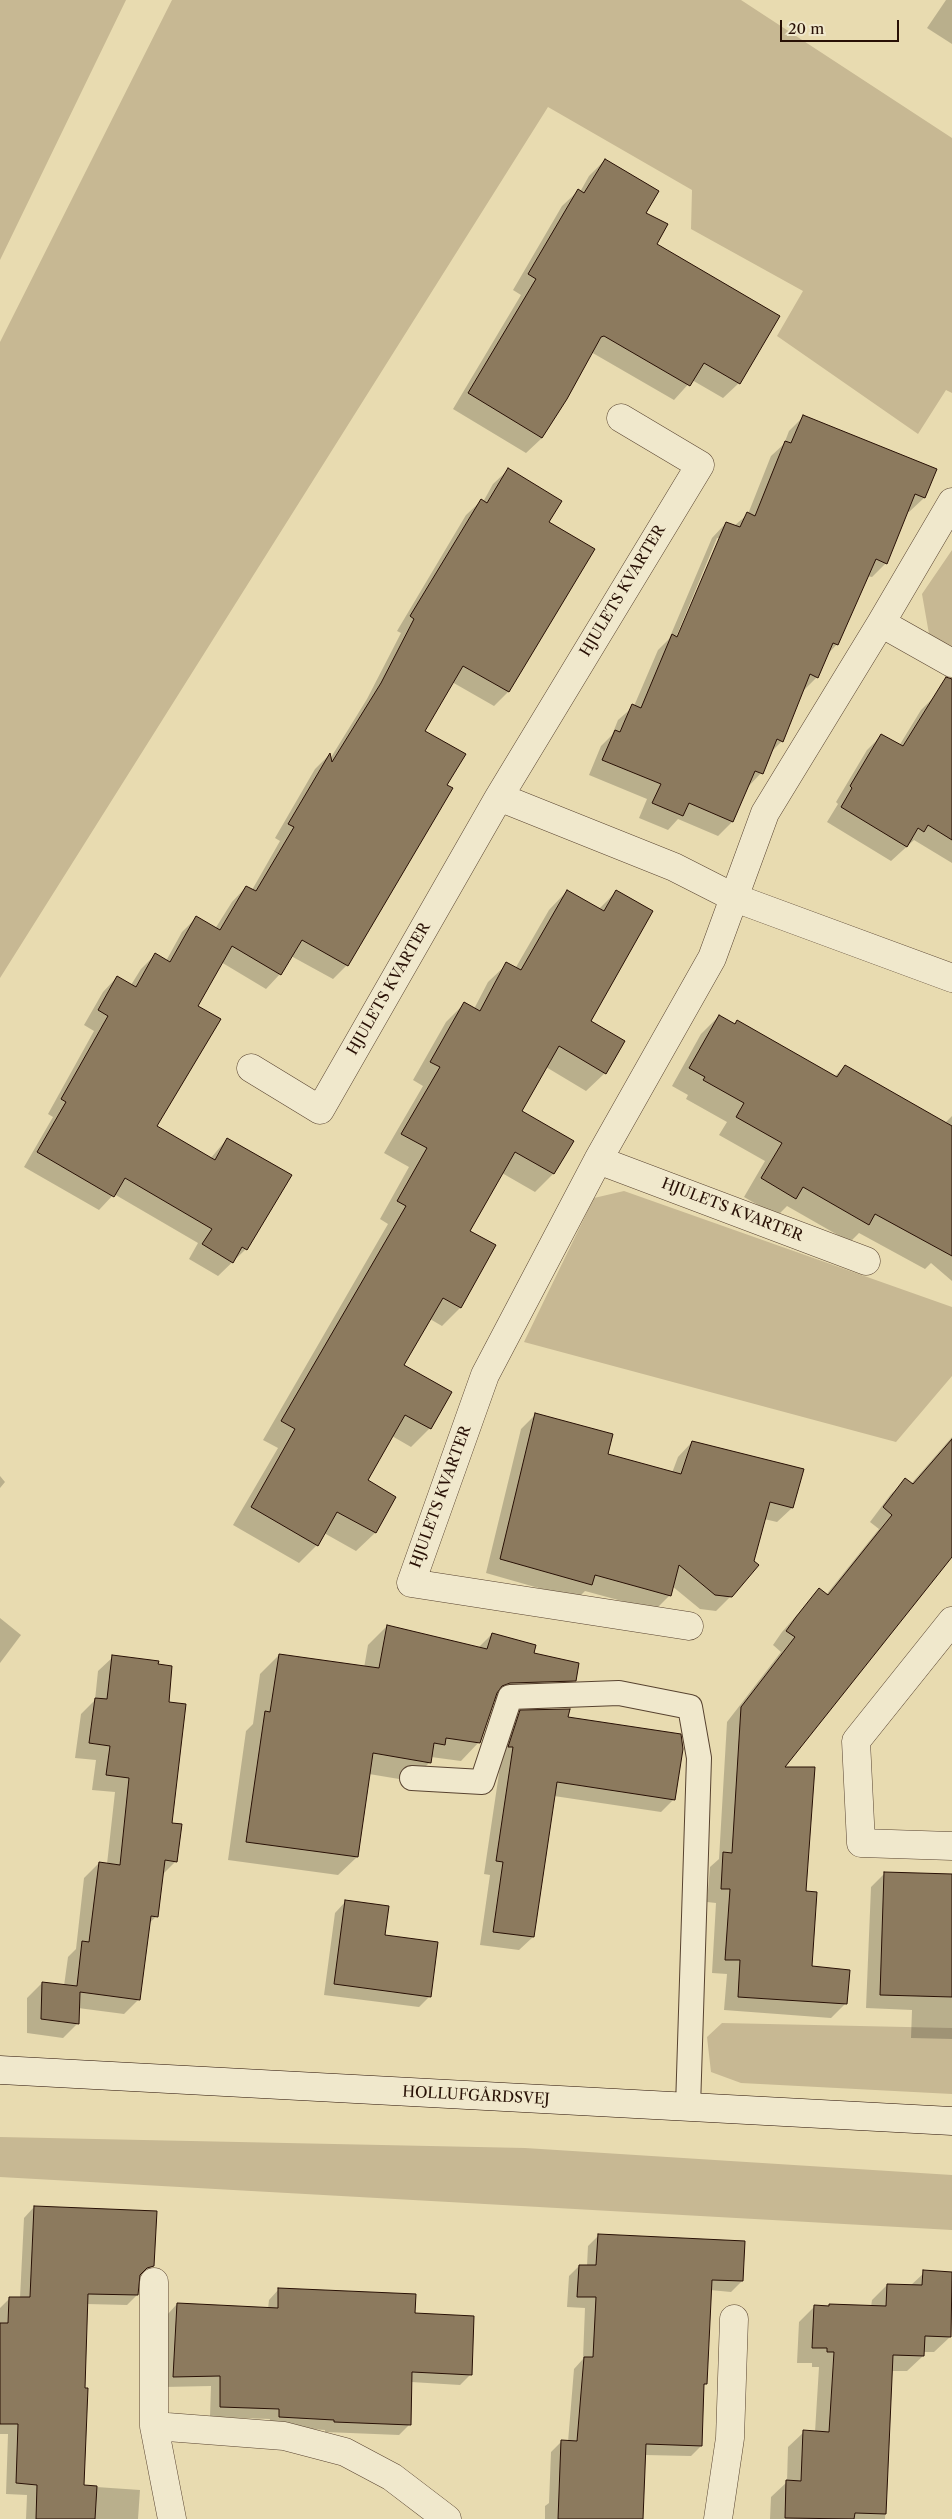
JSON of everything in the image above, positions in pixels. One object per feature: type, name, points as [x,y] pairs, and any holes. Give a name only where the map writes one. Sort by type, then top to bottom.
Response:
[{"type":"street","name":"HJULETS KVARTER","points":[[251,1068],[320,1110],[498,797],[700,464],[620,418]]},
{"type":"street","name":"HJULETS KVARTER","points":[[689,1626],[411,1583],[485,1375],[598,1160],[712,958],[765,813],[882,623],[952,502]]},
{"type":"street","points":[[882,623],[952,663]]},
{"type":"street","points":[[498,797],[674,868],[735,898],[952,978]]},
{"type":"street","name":"HJULETS KVARTER","points":[[598,1160],[866,1261]]},
{"type":"street","points":[[952,1621],[856,1741],[860,1842],[952,1846]]},
{"type":"street","name":"HOLLUFGÅRDSVEJ","points":[[0,2070],[952,2121]]},
{"type":"street","points":[[154,2282],[154,2426],[172,2519]]},
{"type":"street","points":[[718,2519],[730,2438],[734,2319]]},
{"type":"street","points":[[154,2426],[284,2436],[345,2452],[392,2477],[447,2519]]},
{"type":"lane","points":[[412,1778],[482,1782],[510,1697],[618,1693],[690,1707],[699,1758],[688,2107]]},
{"type":"shaded area","points":[[0,0],[126,0],[0,260]]},
{"type":"shaded area","points":[[172,0],[741,0],[952,138],[952,393],[946,390],[918,434],[777,336],[803,291],[691,229],[692,190],[548,107],[0,978],[0,342]]},
{"type":"shaded area","points":[[952,550],[952,646],[929,634],[922,594]]},
{"type":"shaded area","points":[[624,1191],[952,1307],[952,1376],[896,1442],[524,1342],[594,1198]]},
{"type":"shaded area","points":[[722,2023],[952,2028],[952,2094],[741,2083],[711,2072],[707,2037]]},
{"type":"shaded area","points":[[0,2137],[525,2148],[952,2175],[952,2230],[0,2177]]},
{"type":"building","points":[[605,159],[659,191],[646,213],[668,224],[657,244],[780,316],[740,384],[704,363],[690,386],[604,336],[601,337],[567,399],[542,438],[468,393],[536,279],[528,274],[578,189],[584,193]]},
{"type":"building","points":[[803,415],[937,469],[925,498],[915,494],[887,564],[876,559],[838,645],[833,643],[818,678],[810,674],[783,742],[777,739],[763,774],[755,771],[733,822],[689,803],[683,816],[652,803],[661,784],[602,760],[615,730],[620,732],[632,704],[641,708],[672,634],[677,637],[726,522],[740,527],[747,512],[755,516],[785,441],[791,443]]},
{"type":"building","points":[[508,468],[562,501],[549,522],[595,549],[509,692],[463,666],[425,731],[466,754],[447,785],[453,788],[348,966],[302,940],[281,975],[232,946],[198,1006],[221,1019],[157,1126],[215,1160],[227,1138],[292,1175],[247,1250],[242,1247],[233,1263],[202,1244],[212,1229],[125,1178],[114,1197],[37,1152],[66,1102],[61,1099],[108,1016],[98,1010],[117,976],[136,987],[155,953],[170,962],[196,916],[220,930],[246,886],[256,891],[294,827],[288,824],[330,753],[332,762],[381,683],[414,619],[410,616],[481,499],[487,503]]},
{"type":"building","points":[[946,677],[952,679],[952,840],[928,825],[924,832],[918,828],[907,847],[841,807],[852,788],[850,786],[881,734],[903,746]]},
{"type":"building","points":[[567,890],[604,911],[616,890],[653,911],[591,1021],[625,1041],[606,1074],[559,1046],[522,1111],[574,1141],[554,1174],[515,1152],[470,1231],[496,1245],[461,1308],[443,1298],[404,1365],[452,1392],[431,1429],[405,1415],[368,1480],[396,1497],[376,1533],[337,1512],[318,1546],[251,1507],[295,1429],[281,1421],[406,1206],[397,1201],[427,1148],[401,1134],[440,1067],[430,1062],[464,1002],[480,1011],[506,962],[521,970]]},
{"type":"building","points":[[719,1015],[735,1024],[737,1020],[837,1077],[845,1065],[952,1126],[952,1256],[875,1214],[869,1225],[803,1187],[796,1199],[761,1178],[782,1143],[736,1117],[744,1103],[703,1080],[705,1077],[689,1068]]},
{"type":"building","points":[[535,1413],[613,1434],[608,1454],[681,1474],[692,1441],[804,1469],[793,1508],[770,1502],[754,1561],[759,1565],[732,1597],[715,1595],[679,1565],[671,1596],[595,1575],[592,1585],[500,1559]]},
{"type":"building","points":[[952,1439],[952,1557],[785,1767],[815,1767],[806,1891],[817,1892],[812,1966],[850,1970],[847,2004],[738,1997],[740,1960],[725,1960],[730,1889],[721,1889],[723,1852],[732,1853],[741,1707],[795,1637],[786,1631],[796,1617],[819,1588],[828,1595],[892,1515],[883,1507],[905,1478],[913,1484]]},
{"type":"building","points":[[387,1625],[487,1649],[492,1633],[536,1645],[534,1653],[579,1663],[576,1681],[510,1683],[502,1686],[497,1693],[480,1743],[446,1738],[445,1745],[434,1743],[431,1763],[373,1753],[358,1857],[246,1842],[265,1711],[270,1712],[279,1654],[379,1668]]},
{"type":"building","points":[[112,1655],[159,1661],[158,1664],[172,1666],[169,1702],[186,1704],[172,1823],[182,1824],[177,1862],[165,1860],[158,1917],[151,1916],[140,2000],[80,1992],[79,2024],[41,2019],[42,1982],[77,1986],[82,1941],[89,1942],[99,1862],[120,1865],[129,1778],[106,1775],[110,1746],[89,1743],[95,1698],[107,1699]]},
{"type":"building","points":[[570,1709],[568,1717],[681,1734],[683,1749],[675,1800],[557,1782],[534,1937],[493,1932],[503,1862],[496,1861],[513,1747],[508,1747],[520,1710]]},
{"type":"building","points":[[884,1872],[952,1874],[952,1997],[880,1995]]},
{"type":"building","points":[[345,1900],[389,1906],[385,1935],[438,1942],[431,1997],[334,1984]]},
{"type":"building","points":[[34,2206],[157,2211],[154,2266],[147,2268],[140,2275],[138,2295],[88,2294],[85,2388],[88,2388],[84,2485],[97,2486],[95,2519],[36,2519],[37,2485],[16,2483],[18,2424],[0,2424],[0,2323],[8,2323],[9,2297],[30,2297]]},
{"type":"building","points":[[598,2234],[745,2241],[743,2281],[712,2280],[707,2384],[704,2384],[702,2446],[646,2444],[643,2519],[558,2519],[561,2440],[577,2441],[584,2357],[593,2357],[596,2297],[577,2297],[579,2265],[596,2265]]},
{"type":"building","points":[[923,2270],[952,2272],[951,2337],[925,2336],[924,2356],[893,2355],[886,2514],[855,2513],[854,2519],[785,2518],[786,2480],[801,2481],[803,2430],[829,2432],[834,2352],[827,2352],[827,2348],[812,2348],[814,2305],[886,2306],[887,2284],[922,2285]]},
{"type":"building","points":[[278,2288],[416,2294],[415,2313],[474,2316],[472,2375],[412,2372],[411,2425],[334,2422],[334,2420],[279,2417],[279,2409],[220,2407],[220,2376],[173,2377],[177,2303],[278,2308]]}]
